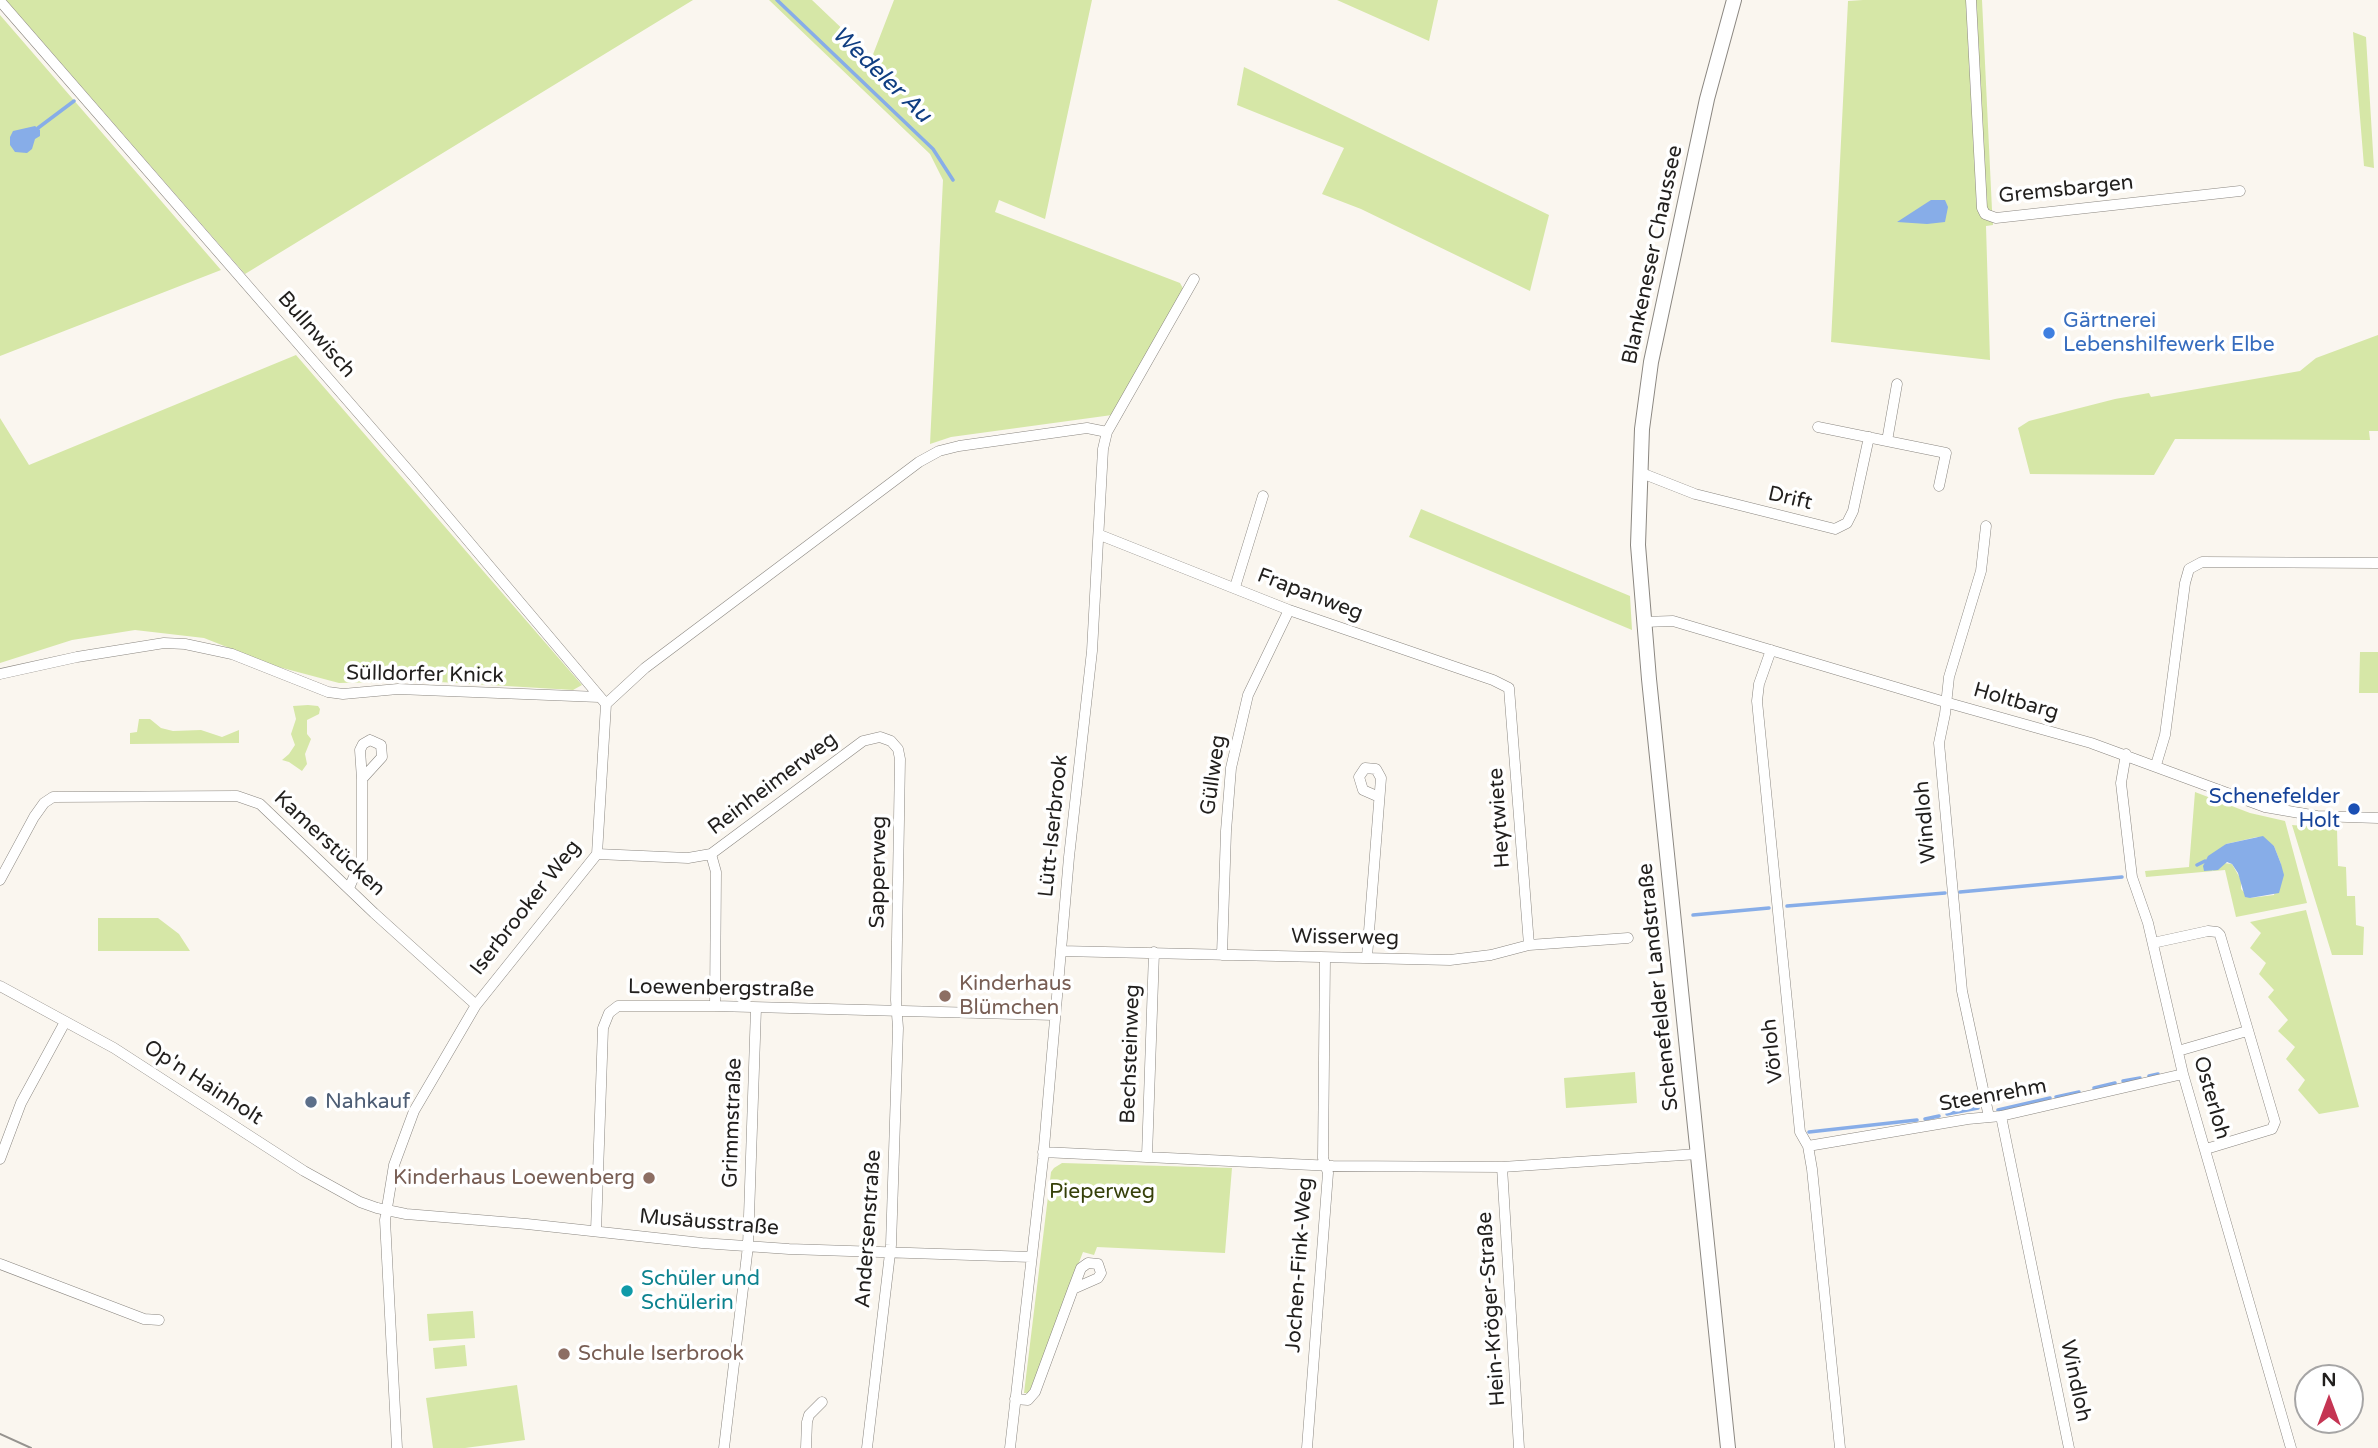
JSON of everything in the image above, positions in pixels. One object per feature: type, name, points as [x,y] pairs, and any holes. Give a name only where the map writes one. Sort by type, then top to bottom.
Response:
[{"type":"main road","name":"Blankeneser Chaussee","points":[[1638,522],[1645,400],[1658,324],[1707,99],[1734,0]]},
{"type":"main road","name":"Schenefelder Landstraße","points":[[1638,522],[1643,622],[1728,1448]]},
{"type":"street","name":"Gremsbargen","points":[[1972,0],[1982,208],[1985,214],[1996,218],[2240,191]]},
{"type":"street","name":"Bullnwisch","points":[[0,1],[482,556],[602,700]]},
{"type":"street","name":"Lütt-Iserbrook","points":[[1010,1448],[1043,1152],[1069,857],[1092,651],[1103,449],[1107,432],[1194,279]]},
{"type":"street","points":[[1887,441],[1897,384]]},
{"type":"street","points":[[1818,427],[1946,453],[1939,486]]},
{"type":"street","points":[[602,700],[919,462],[939,451],[1087,428],[1107,432]]},
{"type":"street","name":"Drift","points":[[1639,472],[1695,494],[1835,529],[1847,523],[1853,511],[1869,437]]},
{"type":"street","points":[[1235,587],[1263,496]]},
{"type":"street","name":"Windloh","points":[[1986,526],[1981,571],[1949,677],[1939,751],[1962,991],[1989,1118]]},
{"type":"street","name":"Frapanweg","points":[[1100,535],[1289,610],[1493,680],[1509,688]]},
{"type":"street","points":[[2157,765],[2165,735],[2189,569],[2202,562],[2378,563]]},
{"type":"street","name":"Güllweg","points":[[1222,955],[1231,768],[1248,695],[1289,610]]},
{"type":"street","name":"Holtbarg","points":[[1643,622],[1673,621],[2126,754],[2265,807],[2317,816],[2378,818]]},
{"type":"street","name":"Sülldorfer Knick","points":[[0,674],[77,657],[164,643],[185,644],[232,654],[328,692],[343,694],[398,689],[602,700]]},
{"type":"street","name":"Vörloh","points":[[1771,650],[1759,684],[1757,701],[1800,1132],[1808,1146],[1840,1448]]},
{"type":"street","name":"Heytwiete","points":[[1509,688],[1528,945]]},
{"type":"street","name":"Iserbrooker Weg","points":[[397,1448],[385,1210],[394,1165],[406,1127],[476,1005],[597,854],[602,700]]},
{"type":"street","name":"Reinheimerweg","points":[[597,854],[688,858],[711,854],[863,741],[873,737],[887,739]]},
{"type":"street","name":"Sapperweg","points":[[887,739],[898,749],[900,759],[897,1011]]},
{"type":"street","name":"Osterloh","points":[[2126,754],[2121,783],[2130,868],[2153,943],[2183,1074],[2291,1448]]},
{"type":"street","points":[[349,888],[362,859],[362,779]]},
{"type":"street","name":"Kamerstücken","points":[[0,880],[34,817],[44,803],[53,797],[237,796],[260,804],[476,1005]]},
{"type":"street","points":[[1367,957],[1379,797]]},
{"type":"street","points":[[711,854],[716,872],[715,1006]]},
{"type":"street","points":[[2153,943],[2208,931],[2220,935],[2275,1122],[2272,1129],[2206,1149]]},
{"type":"street","name":"Wisserweg","points":[[1061,951],[1450,960],[1492,955],[1528,945],[1628,938]]},
{"type":"street","name":"Bechsteinweg","points":[[1147,1156],[1154,952]]},
{"type":"street","name":"Jochen-Fink-Weg","points":[[1307,1448],[1328,1173],[1323,1158],[1325,958]]},
{"type":"street","name":"Op'n Hainholt","points":[[0,986],[125,1056],[304,1171],[360,1202],[385,1210]]},
{"type":"street","name":"Loewenbergstraße","points":[[596,1231],[603,1028],[612,1009],[625,1005],[715,1006],[1054,1015]]},
{"type":"street","name":"Grimmstraße","points":[[724,1448],[748,1246],[755,1008]]},
{"type":"street","name":"Andersenstraße","points":[[867,1448],[890,1253],[897,1011]]},
{"type":"street","points":[[0,1159],[2,1147],[22,1103],[65,1022]]},
{"type":"street","points":[[2178,1051],[2247,1031]]},
{"type":"street","name":"Steenrehm","points":[[1808,1146],[2001,1116],[2183,1074]]},
{"type":"street","name":"Windloh","points":[[2001,1116],[2068,1448]]},
{"type":"street","points":[[1043,1152],[1325,1165],[1502,1167],[1698,1154]]},
{"type":"street","name":"Hein-Kröger-Straße","points":[[1502,1167],[1519,1448]]},
{"type":"street","name":"Musäusstraße","points":[[385,1210],[748,1246],[1031,1257]]},
{"type":"street","points":[[0,1264],[144,1319],[159,1320]]},
{"type":"street","points":[[1015,1399],[1028,1399],[1035,1392],[1073,1289]]},
{"type":"street","points":[[806,1448],[807,1422],[822,1402]]},
{"type":"green space","points":[[6,0],[693,0],[245,274]]},
{"type":"green space","points":[[769,0],[812,0],[872,57],[894,0],[1092,0],[1045,219],[999,200],[995,212],[1180,283],[1185,292],[1112,415],[951,437],[930,444],[943,180],[930,154]]},
{"type":"green space","points":[[1337,0],[1438,0],[1429,41]]},
{"type":"green space","points":[[1982,0],[1993,225],[1986,226],[1990,360],[1831,342],[1848,1]]},
{"type":"green space","points":[[0,15],[221,270],[0,356]]},
{"type":"green space","points":[[2353,32],[2366,37],[2374,168],[2364,166]]},
{"type":"green space","points":[[1244,67],[1549,215],[1530,291],[1361,209],[1322,194],[1344,148],[1237,105]]},
{"type":"green space","points":[[2378,335],[2378,431],[2369,431],[2370,440],[2175,439],[2154,475],[2030,474],[2018,428],[2029,421],[2115,399],[2149,393],[2151,397],[2300,371],[2316,358]]},
{"type":"green space","points":[[296,355],[582,685],[573,690],[423,681],[339,683],[275,666],[204,638],[135,630],[72,640],[0,663],[0,418],[29,465]]},
{"type":"green space","points":[[1421,509],[1630,596],[1632,630],[1409,537]]},
{"type":"green space","points":[[2360,652],[2378,652],[2378,693],[2359,693]]},
{"type":"green space","points":[[293,706],[318,706],[320,709],[319,714],[307,720],[307,734],[311,739],[305,754],[307,764],[302,771],[282,760],[295,745],[291,734],[296,719]]},
{"type":"green space","points":[[139,719],[150,719],[161,728],[173,731],[201,730],[222,737],[239,730],[239,743],[130,744],[130,733],[137,732]]},
{"type":"green space","points":[[2195,792],[2250,813],[2285,821],[2307,903],[2236,917],[2225,870],[2146,877],[2145,871],[2189,867]],"holes":[[[2257,837],[2274,846],[2281,864],[2274,895],[2250,898],[2241,889],[2241,880],[2232,864],[2224,863],[2212,871],[2226,844]]]},
{"type":"green space","points":[[2292,825],[2337,829],[2338,866],[2346,867],[2347,896],[2355,896],[2356,925],[2364,927],[2363,955],[2332,955]]},
{"type":"green space","points":[[2306,910],[2359,1107],[2319,1114],[2298,1090],[2305,1080],[2286,1059],[2295,1047],[2278,1031],[2288,1020],[2268,997],[2274,990],[2259,974],[2266,963],[2250,948],[2261,933],[2250,922]]},
{"type":"green space","points":[[98,918],[158,918],[179,934],[190,951],[98,951]]},
{"type":"green space","points":[[1635,1072],[1637,1103],[1566,1108],[1564,1078]]},
{"type":"green space","name":"Pieperweg","points":[[1062,1163],[1232,1168],[1225,1253],[1097,1247],[1094,1255],[1083,1252],[1031,1388],[1028,1393],[1024,1393],[1051,1172]]},
{"type":"green space","points":[[473,1311],[475,1338],[429,1341],[427,1314]]},
{"type":"green space","points":[[465,1345],[467,1366],[435,1369],[433,1348]]},
{"type":"green space","points":[[517,1385],[525,1440],[465,1448],[433,1448],[426,1398]]},
{"type":"water","points":[[35,126],[40,130],[40,136],[35,139],[32,149],[27,153],[15,152],[10,145],[13,131]]},
{"type":"water","points":[[1931,200],[1945,200],[1948,207],[1945,222],[1897,222]]},
{"type":"water","points":[[2263,836],[2274,846],[2281,864],[2284,875],[2279,893],[2245,897],[2238,873],[2232,864],[2227,862],[2218,870],[2204,871],[2203,866],[2208,856],[2226,844]]},
{"type":"waterway","name":"Wedeler Au","points":[[777,0],[933,149],[953,180]]},
{"type":"waterway","points":[[38,128],[74,101]]},
{"type":"waterway","points":[[2197,865],[2205,861]]},
{"type":"waterway","points":[[1960,892],[2122,877]]},
{"type":"waterway","points":[[1787,906],[1945,893]]},
{"type":"waterway","points":[[1693,915],[1769,908]]},
{"type":"waterway","points":[[2149,1076],[2158,1074]]},
{"type":"waterway","points":[[2123,1081],[2140,1078]]},
{"type":"waterway","points":[[2094,1088],[2115,1083]]},
{"type":"waterway","points":[[2056,1097],[2079,1092]]},
{"type":"waterway","points":[[1998,1110],[2050,1098]]},
{"type":"waterway","points":[[1947,1114],[1978,1108]]},
{"type":"waterway","points":[[1925,1119],[1939,1116]]},
{"type":"waterway","points":[[1809,1132],[1917,1120]]},
{"type":"tram line","points":[[0,1434],[31,1448]]},
{"type":"place","name":"Gärtnerei Lebenshilfewerk Elbe","points":[[2049,333]]},
{"type":"place","name":"Schenefelder Holt","points":[[2354,809]]},
{"type":"place","name":"Kinderhaus Blümchen","points":[[945,996]]},
{"type":"place","name":"Nahkauf","points":[[311,1102]]},
{"type":"place","name":"Kinderhaus Loewenberg","points":[[649,1178]]},
{"type":"place","name":"Schüler und Schülerin","points":[[627,1291]]},
{"type":"place","name":"Schule Iserbrook","points":[[564,1354]]}]
